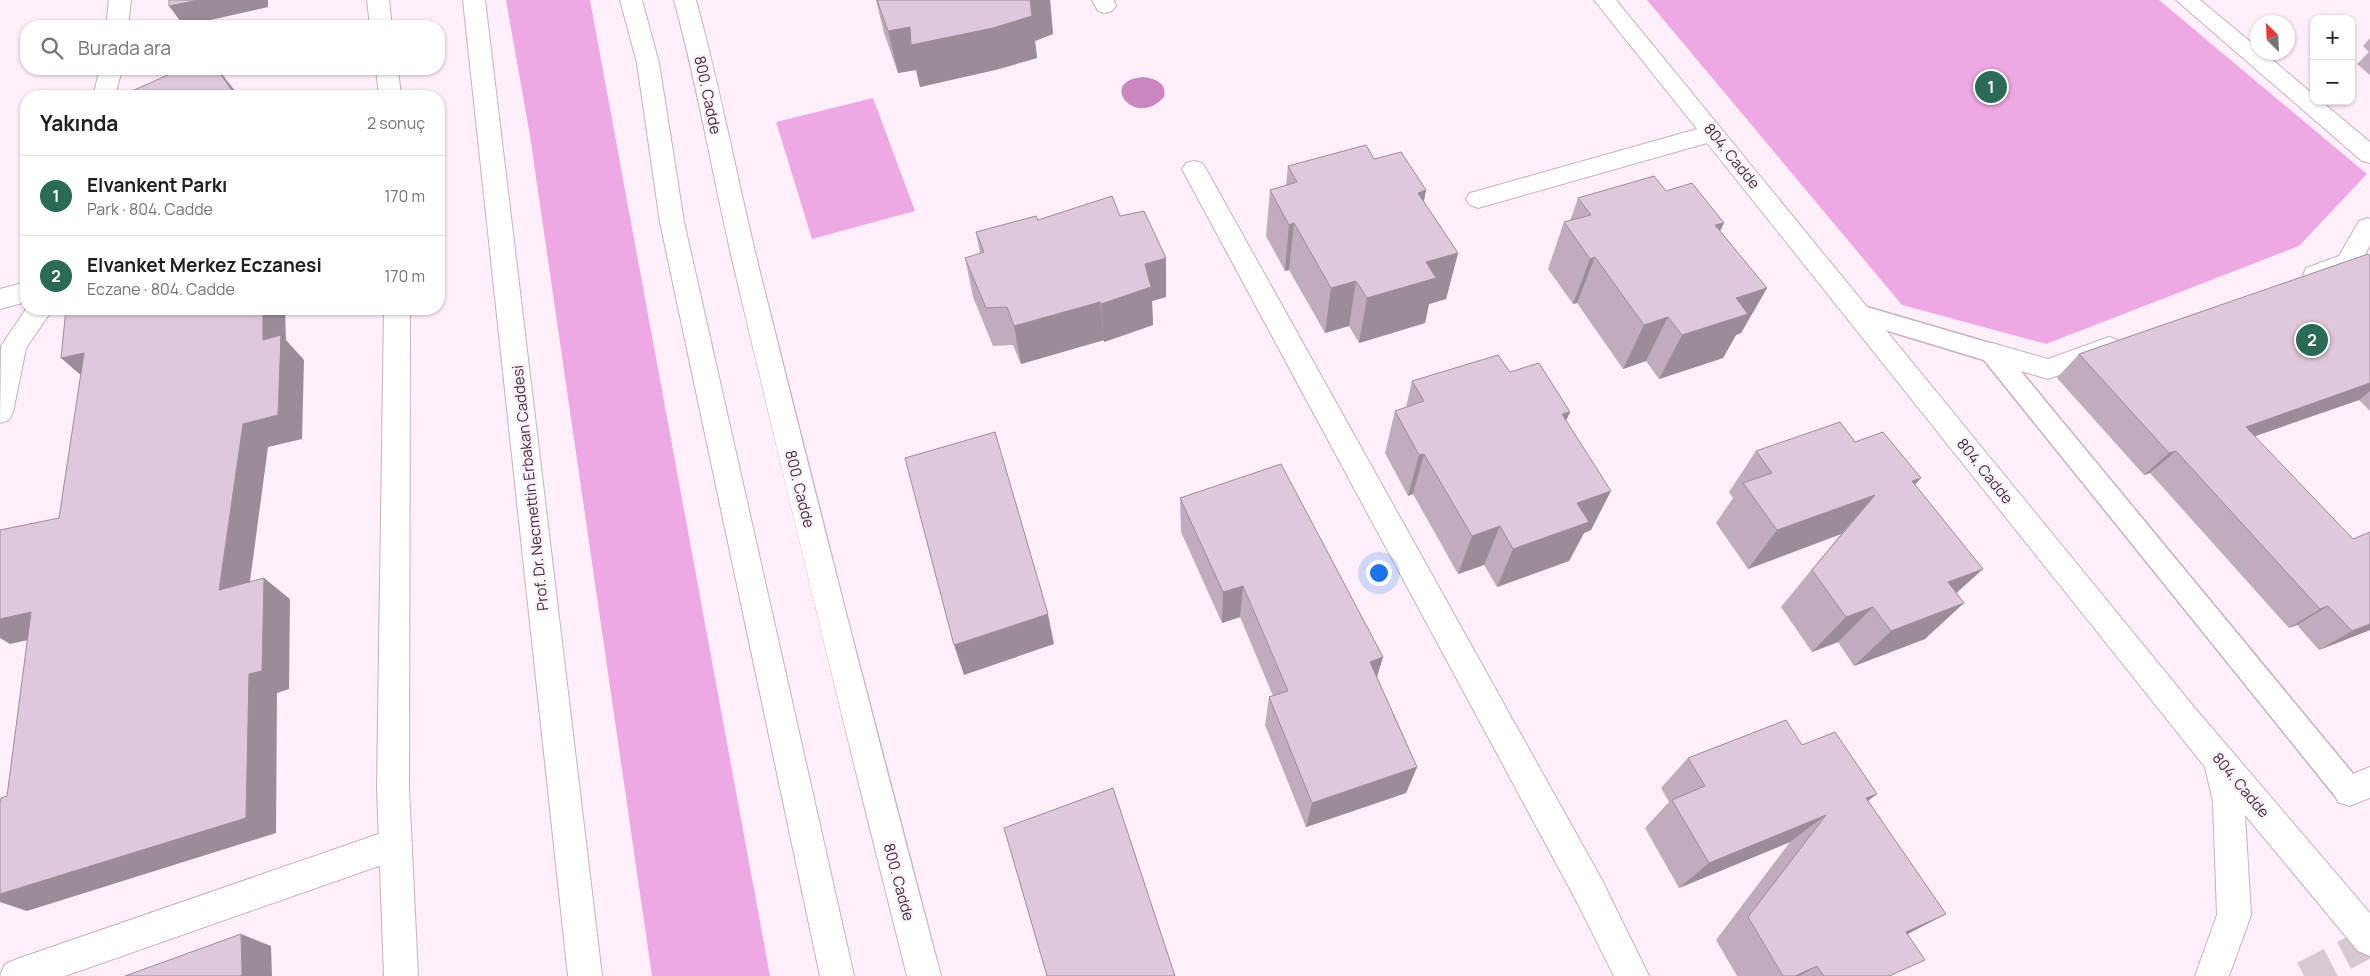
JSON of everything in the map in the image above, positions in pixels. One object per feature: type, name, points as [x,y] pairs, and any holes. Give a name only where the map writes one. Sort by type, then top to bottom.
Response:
[{"type":"street","points":[[118,20],[120,0]]},
{"type":"street","points":[[378,0],[380,20]]},
{"type":"street","name":"Prof. Dr. Necmettin Erbakan Caddesi","points":[[474,0],[585,976]]},
{"type":"street","points":[[631,0],[648,63],[672,222],[837,976]]},
{"type":"street","name":"800. Cadde","points":[[685,0],[699,51],[729,196],[842,660],[924,976]]},
{"type":"street","name":"804. Cadde","points":[[1606,0],[2183,718],[2220,759],[2370,939]]},
{"type":"street","points":[[2187,0],[2370,155]]},
{"type":"street","points":[[106,90],[109,75]]},
{"type":"street","points":[[388,75],[389,90]]},
{"type":"street","points":[[1478,199],[1713,133]]},
{"type":"street","points":[[1194,169],[1590,892],[1632,976]]},
{"type":"street","points":[[2292,283],[2348,263],[2369,226]]},
{"type":"street","points":[[0,299],[20,294]]},
{"type":"street","points":[[0,412],[14,346],[36,315]]},
{"type":"street","points":[[397,315],[394,778],[401,976]]},
{"type":"street","points":[[1992,353],[2048,369],[2133,339]]},
{"type":"street","points":[[2212,976],[2234,915],[2228,802],[2220,759]]},
{"type":"street","points":[[16,976],[396,844]]},
{"type":"lane","points":[[1860,314],[1992,353],[2360,786]]},
{"type":"shaded area","points":[[506,0],[590,0],[770,976],[652,976],[530,136]]},
{"type":"shaded area","points":[[1647,0],[2159,0],[2367,174],[2299,246],[2046,344],[1902,305]]},
{"type":"shaded area","points":[[1144,77],[1160,82],[1164,88],[1164,97],[1153,106],[1142,108],[1132,106],[1125,100],[1122,93],[1123,86],[1130,80]]},
{"type":"shaded area","points":[[873,98],[915,211],[812,239],[776,122]]},
{"type":"building","points":[[169,0],[198,0],[169,6]]},
{"type":"building","points":[[877,0],[1030,0],[1032,16],[993,28],[911,45],[910,27],[888,31]]},
{"type":"building","points":[[168,75],[221,75],[232,90],[134,90]]},
{"type":"building","points":[[1366,145],[1374,159],[1401,152],[1426,190],[1418,193],[1458,253],[1426,262],[1436,278],[1367,298],[1356,281],[1331,288],[1294,223],[1289,225],[1270,190],[1297,182],[1288,166]]},
{"type":"building","points":[[1654,176],[1666,191],[1692,183],[1724,223],[1715,225],[1767,288],[1736,298],[1748,314],[1682,335],[1668,317],[1644,325],[1595,257],[1590,259],[1564,222],[1591,215],[1578,198]]},
{"type":"building","points":[[1112,196],[1120,216],[1144,211],[1166,258],[1145,264],[1151,287],[1101,304],[1100,302],[1014,326],[1007,307],[986,308],[965,258],[984,252],[976,232],[1036,216],[1038,220]]},
{"type":"building","points":[[2368,254],[2370,256],[2370,383],[2246,427],[2353,539],[2370,532],[2370,624],[2352,631],[2328,606],[2320,609],[2176,451],[2169,453],[2079,354]]},
{"type":"building","points":[[65,315],[263,315],[263,340],[281,335],[278,415],[243,424],[219,590],[264,578],[262,671],[249,674],[246,818],[0,894],[0,803],[1,798],[7,796],[31,612],[0,619],[0,530],[59,518],[84,353],[61,358]]},
{"type":"building","points":[[1498,355],[1510,372],[1539,363],[1570,412],[1562,414],[1611,491],[1577,503],[1589,522],[1513,549],[1500,526],[1472,536],[1424,454],[1419,455],[1395,411],[1424,401],[1412,381]]},
{"type":"building","points":[[1840,422],[1855,442],[1883,432],[1921,478],[1912,481],[1983,569],[1948,582],[1964,603],[1891,631],[1873,607],[1846,617],[1812,570],[1875,495],[1777,530],[1743,483],[1772,473],[1756,451]]},
{"type":"building","points":[[995,432],[1048,614],[954,645],[905,458]]},
{"type":"building","points":[[1281,464],[1383,657],[1370,662],[1417,767],[1312,803],[1269,697],[1288,691],[1243,586],[1223,592],[1180,498]]},
{"type":"building","points":[[1786,720],[1802,745],[1835,732],[1877,794],[1866,798],[1946,914],[1906,932],[1925,960],[1889,976],[1824,976],[1817,966],[1795,976],[1783,976],[1748,917],[1826,815],[1709,863],[1672,800],[1705,786],[1688,758]]},
{"type":"building","points":[[1113,788],[1175,976],[1047,976],[1004,828]]},
{"type":"building","points":[[241,934],[242,976],[125,976]]},
{"type":"tunnel","points":[[2304,976],[2370,942]]},
{"type":"place","name":"Elvankent Parkı","points":[[1991,87]]},
{"type":"place","name":"Elvanket Merkez Eczanesi","points":[[2312,340]]}]
